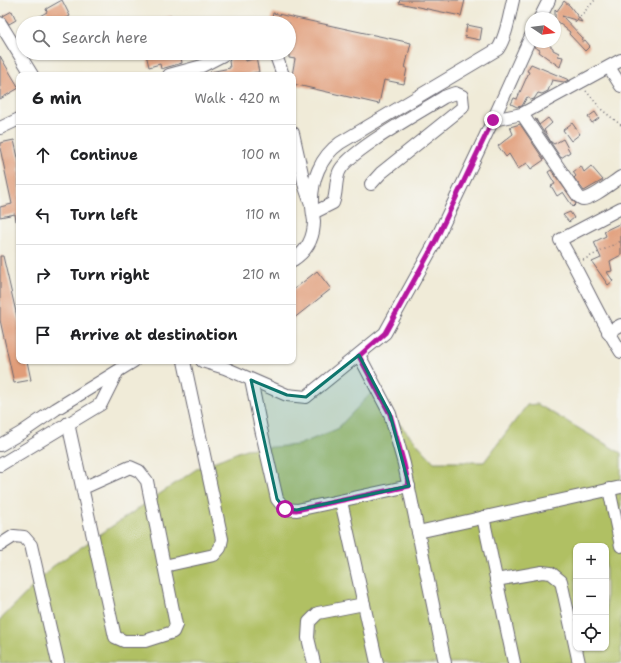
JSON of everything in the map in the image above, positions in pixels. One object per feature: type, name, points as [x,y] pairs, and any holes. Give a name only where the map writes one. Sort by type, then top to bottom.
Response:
[{"type":"street","points":[[296,257],[309,243],[314,222],[312,209],[314,182],[323,160],[333,148],[498,49],[501,44],[513,0]]},
{"type":"street","points":[[543,12],[549,0]]},
{"type":"street","points":[[0,22],[16,48]]},
{"type":"street","points":[[212,364],[225,368],[287,395],[306,397],[359,356],[385,333],[432,248],[526,48]]},
{"type":"street","points":[[23,60],[30,72]]},
{"type":"street","points":[[180,72],[202,66],[214,60]]},
{"type":"street","points":[[278,60],[282,72]]},
{"type":"street","points":[[493,120],[522,114],[540,106],[621,60]]},
{"type":"street","points":[[609,67],[621,86]]},
{"type":"street","points":[[312,209],[333,203],[339,172],[350,158],[444,97],[455,93],[462,96],[462,108],[381,173],[371,184]]},
{"type":"street","points":[[522,114],[581,199],[593,195],[621,177]]},
{"type":"street","points":[[0,128],[16,120]]},
{"type":"street","points":[[296,146],[308,199],[312,209]]},
{"type":"street","points":[[620,212],[560,240],[574,264],[608,332],[621,352]]},
{"type":"street","points":[[608,332],[621,324]]},
{"type":"street","points":[[359,356],[390,414],[409,486],[445,663]]},
{"type":"street","points":[[0,445],[129,364]]},
{"type":"street","points":[[164,566],[214,555],[220,548],[222,539],[185,364]]},
{"type":"street","points":[[0,465],[101,404],[117,372]]},
{"type":"street","points":[[252,380],[261,429],[277,499],[285,509],[296,510],[409,486]]},
{"type":"street","points":[[68,423],[82,488],[115,637],[124,642],[144,641],[173,632],[176,626],[147,481],[139,471],[130,467],[82,488]]},
{"type":"street","points":[[418,532],[621,487]]},
{"type":"street","points":[[609,489],[621,546]]},
{"type":"street","points":[[341,501],[377,663]]},
{"type":"street","points":[[483,517],[514,663]]},
{"type":"street","points":[[0,545],[14,536],[24,537],[31,545],[58,663]]},
{"type":"street","points":[[496,580],[542,572],[551,573],[562,581],[579,663]]},
{"type":"street","points":[[314,663],[308,638],[310,622],[318,613],[364,604]]},
{"type":"path","points":[[575,22],[594,0]]},
{"type":"path","points":[[579,83],[602,110],[621,124]]},
{"type":"path","points":[[574,264],[621,241]]},
{"type":"highlighted area","points":[[359,355],[390,414],[409,486],[297,510],[285,509],[277,499],[251,380],[287,395],[306,397]]},
{"type":"green space","points":[[371,393],[434,462],[484,462],[527,405],[537,404],[621,453],[621,663],[0,663],[0,620],[52,567],[198,468],[246,449],[298,445],[337,429]]},
{"type":"building","points":[[62,0],[70,16],[40,16],[47,12],[46,9]]},
{"type":"building","points":[[400,0],[465,0],[461,16],[399,3]]},
{"type":"building","points":[[564,1],[570,6],[582,22],[562,16],[583,38],[582,42],[585,40],[590,46],[585,51],[569,34],[570,32],[561,25],[561,12],[555,12],[555,9],[557,11]]},
{"type":"building","points":[[12,11],[16,20],[9,24],[3,16]]},
{"type":"building","points":[[273,13],[287,16],[272,16]]},
{"type":"building","points":[[296,18],[411,43],[405,68],[407,68],[404,84],[384,80],[379,104],[296,85],[296,72],[293,72],[296,60]]},
{"type":"building","points":[[467,25],[482,28],[480,40],[465,37]]},
{"type":"building","points":[[536,48],[553,48],[553,50],[559,53],[558,56],[563,57],[560,67],[539,52],[540,50]]},
{"type":"building","points":[[0,56],[16,83],[16,90],[0,99]]},
{"type":"building","points":[[147,60],[181,60],[182,63],[161,69],[160,64],[149,67]]},
{"type":"building","points":[[256,60],[259,72],[210,72],[230,68],[229,61]]},
{"type":"building","points":[[531,64],[569,80],[564,82],[552,80],[548,91],[542,94],[538,93],[534,99],[531,100],[527,97],[522,106],[517,107],[511,104],[514,98],[517,99]]},
{"type":"building","points":[[595,112],[599,118],[592,123],[588,117]]},
{"type":"building","points":[[548,118],[552,123],[544,130],[551,142],[554,144],[563,139],[570,152],[561,158],[539,125]]},
{"type":"building","points":[[572,123],[580,134],[571,141],[563,130]]},
{"type":"building","points":[[520,124],[544,160],[531,169],[527,163],[518,169],[509,154],[506,157],[498,146],[513,134],[510,127]]},
{"type":"building","points":[[14,140],[16,149],[16,221],[15,214],[0,217],[0,207],[12,204],[0,143]]},
{"type":"building","points":[[581,166],[584,172],[591,166],[603,180],[584,191],[574,178],[576,176],[573,172]]},
{"type":"building","points":[[551,170],[576,204],[573,207],[563,192],[557,196],[551,186],[555,184],[548,172]]},
{"type":"building","points":[[570,212],[574,218],[569,222],[563,215]]},
{"type":"building","points":[[621,223],[621,255],[610,261],[612,271],[607,272],[613,281],[608,285],[592,262],[601,258],[594,242],[606,236],[604,231]]},
{"type":"building","points":[[0,256],[3,256],[16,312],[16,364],[28,364],[31,380],[14,383],[0,320]]},
{"type":"building","points":[[317,271],[331,289],[296,317],[296,288]]},
{"type":"route","points":[[285,509],[296,510],[409,486],[390,414],[359,356],[385,333],[432,248],[493,120]]}]
